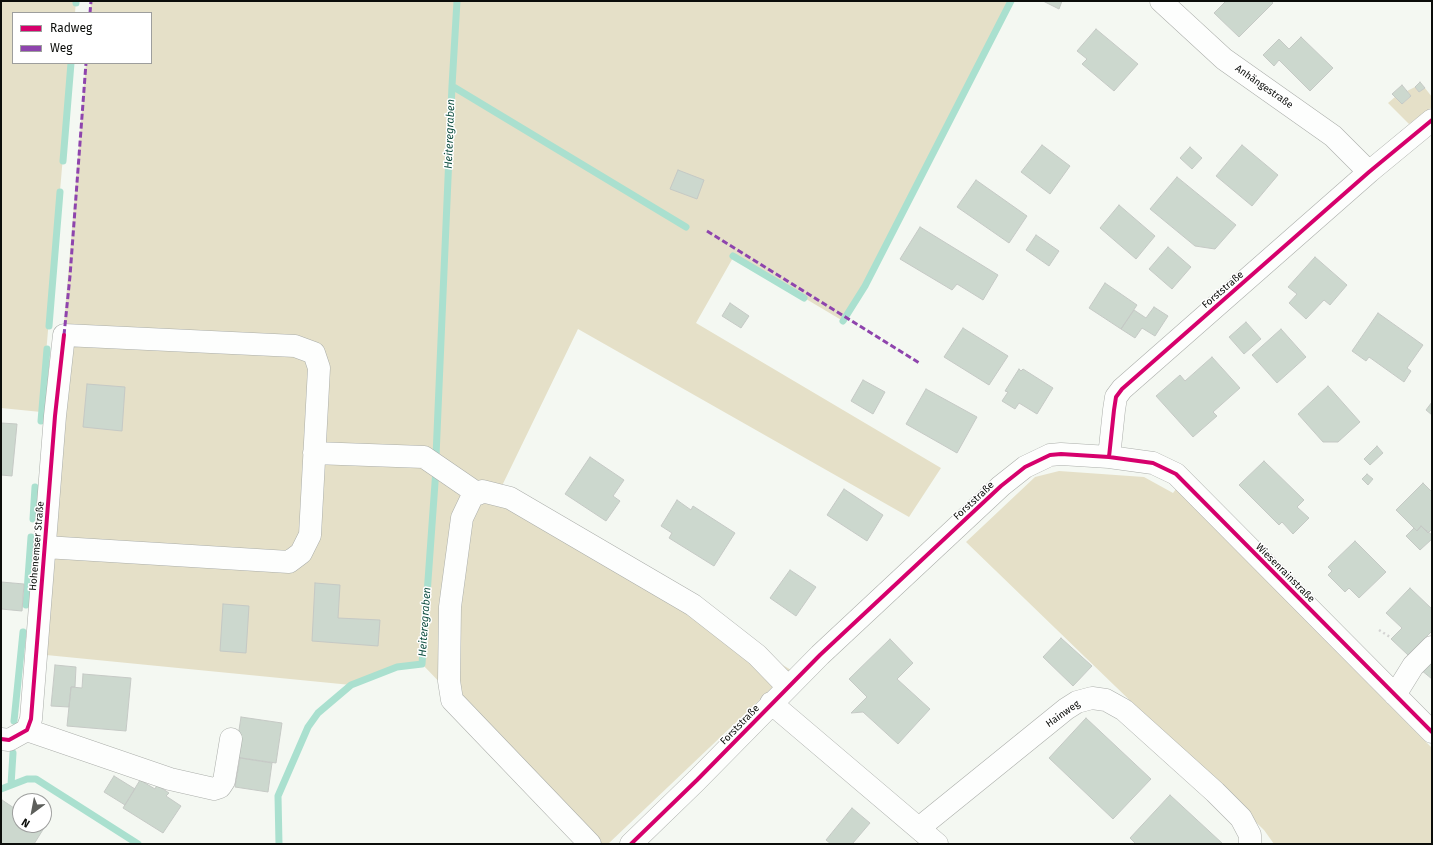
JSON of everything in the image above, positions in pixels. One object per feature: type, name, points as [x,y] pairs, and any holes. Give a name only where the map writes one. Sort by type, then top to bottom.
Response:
[{"type":"street","name":"Anhängestraße","points":[[1161,1],[1224,59],[1332,136],[1369,172]]},
{"type":"street","name":"Forststraße","points":[[639,841],[771,703],[948,535],[1024,467],[1050,455],[1062,454],[1109,457],[1116,397],[1122,389],[1369,172],[1432,120]]},
{"type":"street","name":"Hohenemser Straße","points":[[27,730],[31,719],[55,416],[64,336],[294,346],[314,353],[319,368],[310,535],[302,553],[289,562],[45,547]]},
{"type":"street","points":[[314,453],[424,457],[478,494]]},
{"type":"street","name":"Wiesenrainstraße","points":[[1109,457],[1153,463],[1176,474],[1432,732]]},
{"type":"street","points":[[590,844],[452,700],[449,681],[450,607],[462,518],[472,497],[482,491],[510,498],[693,605],[757,655],[788,687]]},
{"type":"street","points":[[1395,695],[1413,666],[1432,647]]},
{"type":"street","name":"Hainweg","points":[[919,828],[1066,710],[1078,702],[1092,698],[1106,700],[1124,710],[1215,792],[1241,818],[1250,835],[1250,844]]},
{"type":"street","points":[[771,703],[937,844]]},
{"type":"street","points":[[1,739],[10,740],[27,730],[170,779],[214,789],[220,787],[224,781],[230,739]]},
{"type":"path","points":[[1379,630],[1390,637]]},
{"type":"shaded area","points":[[1,1],[76,1],[75,12],[12,12],[12,64],[71,64],[41,412],[1,408]]},
{"type":"shaded area","points":[[91,1],[1011,1],[865,286],[843,321],[734,256],[696,323],[941,468],[909,517],[578,329],[498,494],[791,670],[608,844],[595,844],[422,664],[397,667],[351,685],[36,654],[86,64],[152,64],[152,12],[90,12]]},
{"type":"shaded area","points":[[1415,87],[1419,92],[1425,88],[1432,97],[1432,107],[1409,124],[1388,103],[1395,97],[1402,104],[1411,96],[1407,91]]},
{"type":"shaded area","points":[[1059,471],[1144,477],[1173,493],[1176,489],[1432,748],[1432,844],[1274,844],[1264,830],[966,542],[1035,477]]},
{"type":"building","points":[[1043,1],[1062,1],[1059,9]]},
{"type":"building","points":[[1226,1],[1271,1],[1273,3],[1239,37],[1214,13]]},
{"type":"building","points":[[1096,29],[1138,64],[1114,91],[1082,64],[1087,59],[1077,51]]},
{"type":"building","points":[[1301,37],[1333,68],[1310,91],[1279,60],[1274,66],[1263,55],[1279,39],[1289,49]]},
{"type":"building","points":[[1420,82],[1425,88],[1419,92],[1415,87]]},
{"type":"building","points":[[1402,85],[1411,96],[1402,104],[1392,94]]},
{"type":"building","points":[[1042,145],[1070,166],[1050,194],[1021,172]]},
{"type":"building","points":[[1242,145],[1278,175],[1252,206],[1216,176]]},
{"type":"building","points":[[1190,147],[1202,158],[1192,169],[1180,158]]},
{"type":"building","points":[[678,170],[704,180],[697,199],[670,189]]},
{"type":"building","points":[[1177,177],[1236,225],[1215,249],[1195,246],[1150,209]]},
{"type":"building","points":[[976,180],[1027,216],[1009,243],[957,207]]},
{"type":"building","points":[[1119,205],[1155,236],[1136,259],[1100,228]]},
{"type":"building","points":[[920,227],[998,275],[983,300],[957,284],[952,290],[900,259]]},
{"type":"building","points":[[1036,235],[1059,251],[1049,266],[1026,250]]},
{"type":"building","points":[[1168,247],[1191,267],[1172,289],[1149,269]]},
{"type":"building","points":[[1315,257],[1347,285],[1330,305],[1324,300],[1306,319],[1289,303],[1297,294],[1288,287]]},
{"type":"building","points":[[1105,283],[1137,305],[1121,329],[1089,308]]},
{"type":"building","points":[[730,303],[749,316],[741,328],[722,316]]},
{"type":"building","points":[[1154,307],[1168,316],[1155,336],[1142,328],[1135,338],[1121,329],[1134,310],[1146,318]]},
{"type":"building","points":[[1378,313],[1423,345],[1407,368],[1411,371],[1404,382],[1369,357],[1366,361],[1352,351]]},
{"type":"building","points":[[1246,322],[1261,339],[1244,354],[1229,337]]},
{"type":"building","points":[[963,328],[1008,356],[989,385],[944,357]]},
{"type":"building","points":[[1281,329],[1306,357],[1277,383],[1252,355]]},
{"type":"building","points":[[1212,357],[1240,388],[1213,412],[1217,416],[1193,437],[1156,396],[1180,375],[1185,381]]},
{"type":"building","points":[[1019,369],[1021,371],[1023,369],[1053,388],[1037,414],[1019,403],[1015,409],[1002,401],[1008,392],[1005,391]]},
{"type":"building","points":[[863,380],[885,392],[873,414],[851,401]]},
{"type":"building","points":[[87,384],[125,387],[122,431],[83,427]]},
{"type":"building","points":[[1328,386],[1360,422],[1338,442],[1323,442],[1298,414]]},
{"type":"building","points":[[926,389],[977,417],[957,453],[906,424]]},
{"type":"building","points":[[1432,402],[1432,415],[1426,410]]},
{"type":"building","points":[[1,423],[17,424],[12,476],[1,475]]},
{"type":"building","points":[[1377,446],[1383,453],[1370,465],[1364,459]]},
{"type":"building","points":[[590,457],[624,480],[613,496],[620,501],[606,521],[565,494]]},
{"type":"building","points":[[1264,461],[1304,500],[1297,507],[1309,518],[1293,534],[1282,522],[1279,525],[1239,485]]},
{"type":"building","points":[[1367,474],[1373,479],[1368,485],[1362,479]]},
{"type":"building","points":[[1423,483],[1432,492],[1432,529],[1428,533],[1421,526],[1417,531],[1396,510]]},
{"type":"building","points":[[844,489],[883,515],[867,541],[827,515]]},
{"type":"building","points":[[677,500],[691,510],[693,506],[735,533],[714,566],[669,538],[672,533],[661,526]]},
{"type":"building","points":[[1421,526],[1432,535],[1432,539],[1420,550],[1406,536],[1414,528],[1417,531]]},
{"type":"building","points":[[1355,541],[1386,572],[1359,598],[1349,588],[1345,592],[1328,575],[1332,571],[1328,567]]},
{"type":"building","points":[[790,570],[816,587],[796,616],[770,598]]},
{"type":"building","points":[[1,582],[24,584],[22,611],[1,609]]},
{"type":"building","points":[[315,583],[340,585],[338,618],[380,620],[378,646],[312,641]]},
{"type":"building","points":[[1410,588],[1432,609],[1432,631],[1408,655],[1391,639],[1402,628],[1386,613]]},
{"type":"building","points":[[223,604],[249,606],[246,653],[220,651]]},
{"type":"building","points":[[1061,638],[1092,666],[1073,686],[1043,657]]},
{"type":"building","points":[[890,639],[913,663],[897,679],[930,709],[898,744],[863,712],[851,713],[867,697],[849,679]]},
{"type":"building","points":[[1432,658],[1432,679],[1421,670]]},
{"type":"building","points":[[55,665],[76,667],[75,687],[71,687],[69,707],[51,706]]},
{"type":"building","points":[[83,674],[131,678],[126,731],[67,726],[71,687],[82,688]]},
{"type":"building","points":[[241,717],[282,723],[276,763],[235,757]]},
{"type":"building","points":[[1086,718],[1151,779],[1113,819],[1049,758]]},
{"type":"building","points":[[240,758],[272,763],[268,792],[235,787]]},
{"type":"building","points":[[114,776],[135,789],[125,805],[104,792]]},
{"type":"building","points":[[140,780],[155,789],[157,785],[169,793],[166,796],[181,806],[163,833],[123,808]]},
{"type":"building","points":[[1170,795],[1223,844],[1136,844],[1130,838]]},
{"type":"building","points":[[2,800],[12,807],[12,833],[41,833],[34,844],[1,844]]},
{"type":"building","points":[[852,808],[870,823],[853,843],[854,844],[831,844],[826,840]]},
{"type":"waterway","points":[[452,86],[457,1]]},
{"type":"waterway","points":[[843,321],[865,286],[1011,1]]},
{"type":"waterway","points":[[63,161],[71,64]]},
{"type":"waterway","name":"Heiteregraben","points":[[436,456],[452,86],[686,227]]},
{"type":"waterway","points":[[49,326],[60,192]]},
{"type":"waterway","points":[[733,256],[804,298]]},
{"type":"waterway","points":[[41,421],[47,349]]},
{"type":"waterway","name":"Heiteregraben","points":[[279,844],[278,796],[308,727],[318,713],[351,685],[397,667],[422,664],[436,469]]},
{"type":"waterway","points":[[33,519],[35,487]]},
{"type":"waterway","points":[[26,605],[31,537]]},
{"type":"waterway","points":[[14,721],[23,632]]},
{"type":"waterway","points":[[11,785],[13,753]]},
{"type":"waterway","name":"Heiteregraben","points":[[1,789],[27,779],[36,779],[138,844]]},
{"type":"marked path","points":[[90,12],[91,1]]},
{"type":"marked path","points":[[64,335],[70,276],[86,64]]},
{"type":"marked path","points":[[707,231],[921,364]]},
{"type":"cycle path","points":[[1109,457],[1116,397],[1122,389],[1369,172],[1432,120]]},
{"type":"cycle path","points":[[1,739],[9,740],[27,730],[31,719],[55,416],[64,335]]},
{"type":"cycle path","points":[[631,844],[697,780],[820,655],[1001,486],[1025,467],[1050,455],[1061,454],[1109,457],[1153,463],[1176,474],[1432,732]]}]
